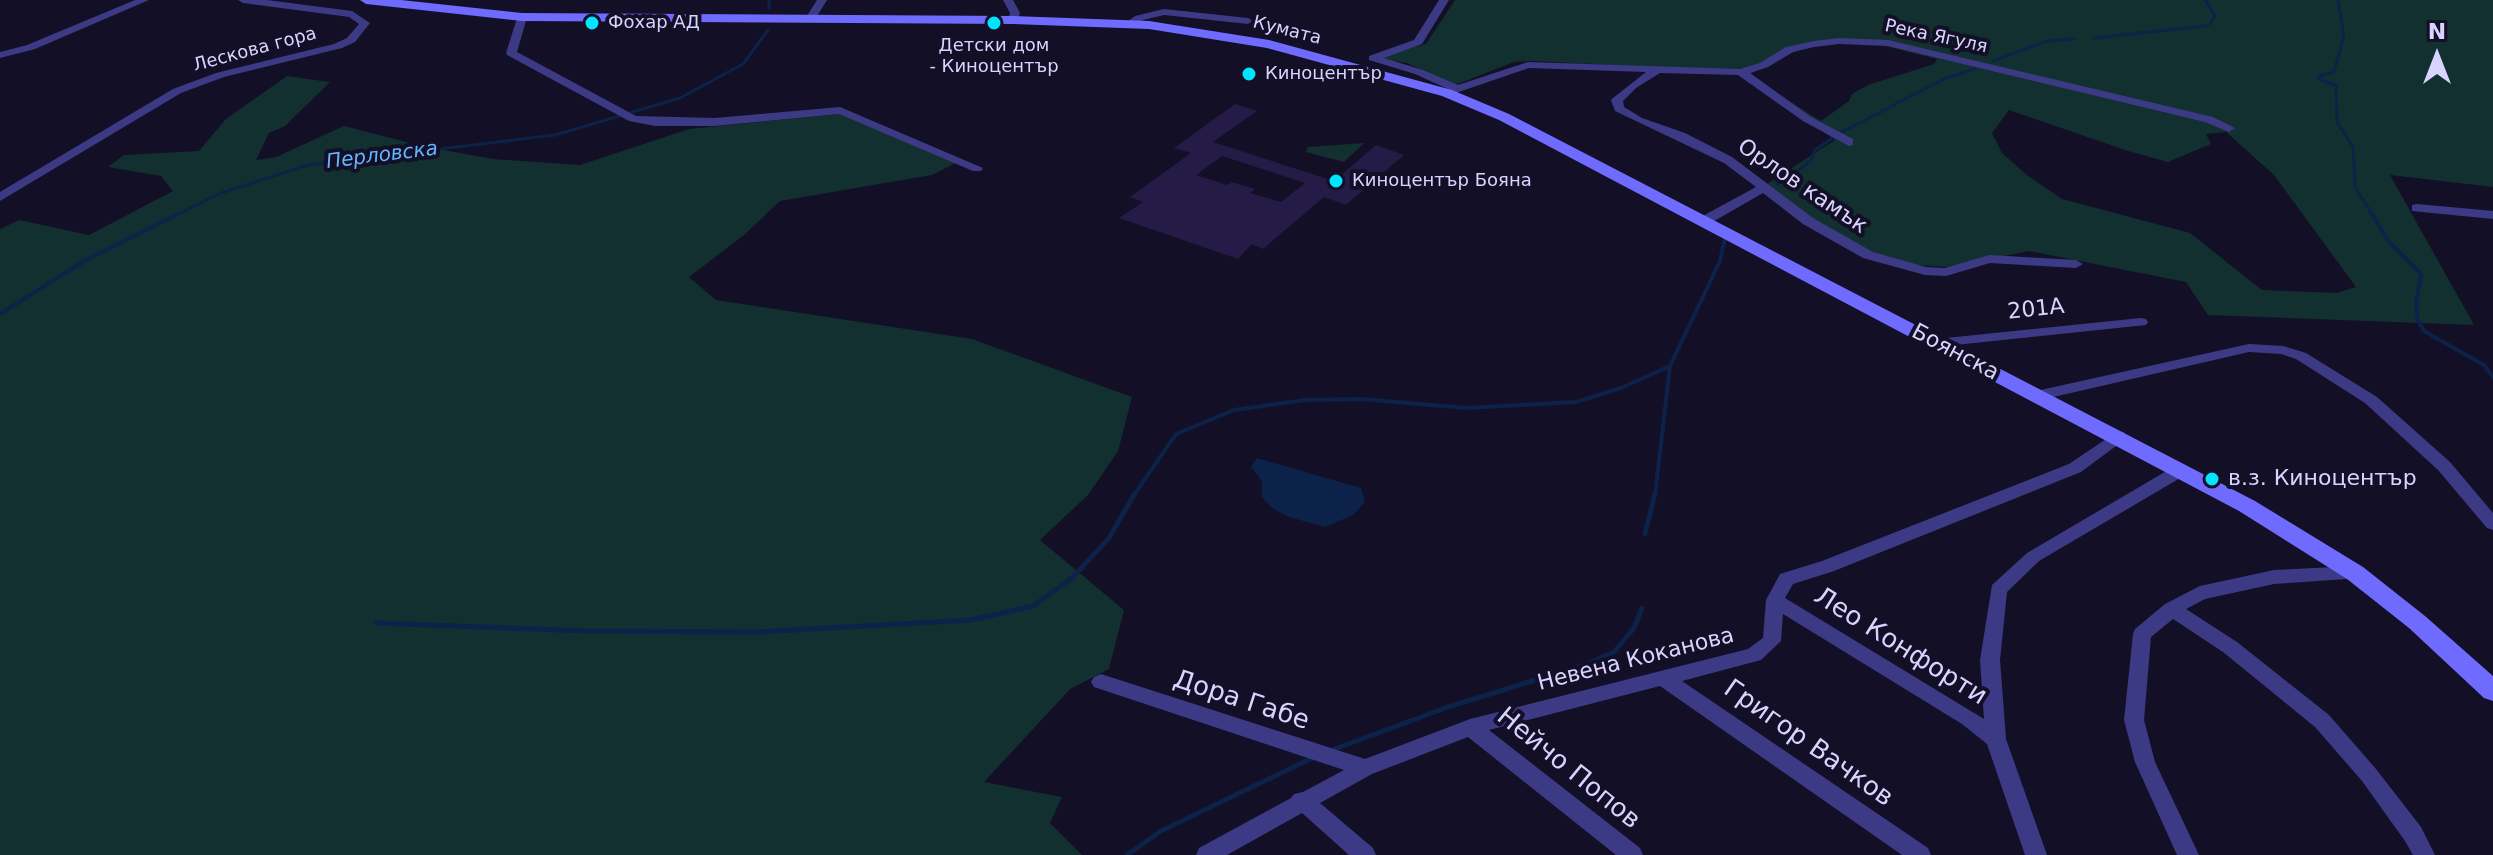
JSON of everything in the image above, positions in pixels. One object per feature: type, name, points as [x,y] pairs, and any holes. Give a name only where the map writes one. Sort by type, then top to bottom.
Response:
[{"type":"main road","name":"Кумата","points":[[366,0],[522,17],[1013,20],[1129,24],[1221,34],[1383,76]]},
{"type":"main road","name":"Боянска","points":[[1383,76],[1452,91],[2247,506],[2355,573],[2417,622],[2493,691]]},
{"type":"street","points":[[3,55],[31,47],[144,0]]},
{"type":"street","name":"Лескова гора","points":[[0,197],[177,91],[220,75],[338,46],[351,40],[365,23],[352,14],[281,2],[243,0]]},
{"type":"street","points":[[810,19],[822,0]]},
{"type":"street","points":[[1008,0],[1015,13],[1013,20]]},
{"type":"street","points":[[1444,0],[1418,42],[1373,58],[1419,72],[1452,91]]},
{"type":"street","points":[[1129,24],[1139,18],[1164,12],[1248,21]]},
{"type":"street","points":[[522,17],[511,53],[633,119],[715,122],[840,110],[977,168]]},
{"type":"street","name":"Река Ягуля","points":[[1452,91],[1514,67],[1528,65],[1741,72],[1764,65],[1790,49],[1814,44],[1888,43],[2197,116],[2229,128]]},
{"type":"street","name":"Орлов камък","points":[[1658,69],[1617,100],[1619,109],[1728,160],[1808,221],[1868,255],[1925,271],[1946,272],[1989,259],[2076,264]]},
{"type":"street","points":[[1741,72],[1807,119],[1849,142]]},
{"type":"street","points":[[1704,221],[1765,187]]},
{"type":"street","points":[[2417,208],[2493,215]]},
{"type":"street","name":"201А","points":[[1936,343],[2141,322]]},
{"type":"street","points":[[2036,396],[2249,348],[2283,350],[2301,356],[2371,400],[2444,466],[2493,524]]},
{"type":"street","points":[[1775,600],[1786,579],[1828,566],[2075,468],[2118,436]]},
{"type":"street","points":[[2036,855],[1996,739],[1990,660],[1998,590],[2033,557],[2181,470]]},
{"type":"street","points":[[2188,855],[2145,762],[2134,720],[2142,634],[2172,609],[2200,593],[2274,577],[2355,573]]},
{"type":"street","name":"Невена Коканова","points":[[1207,855],[1301,800],[1365,768],[1470,727],[1754,655],[1772,641],[1775,600]]},
{"type":"street","name":"Лео Конфорти","points":[[1775,600],[1969,718],[1996,739]]},
{"type":"street","points":[[2172,609],[2230,647],[2322,721],[2369,775],[2413,834],[2424,855]]},
{"type":"street","name":"Григор Вачков","points":[[1663,678],[1920,855]]},
{"type":"street","name":"Дора Габе","points":[[1101,682],[1365,768]]},
{"type":"street","name":"Нейчо Попов","points":[[1470,727],[1632,855]]},
{"type":"street","points":[[1301,800],[1365,855]]},
{"type":"green space","points":[[1455,0],[2493,0],[2493,187],[2390,175],[2474,325],[2208,315],[2186,282],[2029,251],[1949,267],[1913,265],[1847,241],[1808,217],[1767,184],[1835,140],[1736,71],[1532,61],[1514,62],[1455,85],[1407,63],[1384,59],[1385,54],[1426,44]],"holes":[[[1813,45],[1881,45],[1937,59],[1934,64],[1868,85],[1852,94],[1849,101],[1821,121],[1748,75]],[[2009,110],[2168,162],[2211,144],[2206,134],[2226,132],[2274,175],[2356,287],[2336,293],[2262,290],[2190,233],[2062,199],[2028,176],[2002,153],[1992,133]]]},
{"type":"green space","points":[[287,76],[330,82],[285,126],[269,133],[256,160],[276,157],[344,126],[422,146],[493,159],[580,165],[689,129],[839,114],[958,162],[932,175],[780,201],[744,235],[689,277],[716,300],[972,339],[1132,397],[1118,451],[1088,495],[1040,540],[1124,610],[1109,669],[1070,689],[984,782],[1062,797],[1050,823],[1082,855],[0,855],[0,229],[19,220],[89,235],[173,191],[161,176],[108,167],[124,155],[199,151],[226,119]]},
{"type":"green space","points":[[1364,143],[1344,162],[1306,152],[1308,147]]},
{"type":"water","points":[[1257,458],[1361,488],[1365,502],[1353,515],[1325,527],[1289,517],[1272,508],[1262,497],[1262,481],[1251,467]]},
{"type":"building","name":"Киноцентър Бояна","points":[[1235,104],[1257,111],[1213,142],[1334,181],[1376,145],[1404,155],[1346,205],[1324,197],[1263,249],[1252,244],[1238,259],[1119,218],[1143,202],[1130,197],[1191,153],[1174,148]],"holes":[[[1222,156],[1305,183],[1281,202],[1250,193],[1255,189],[1232,182],[1227,185],[1196,175]]]},
{"type":"waterway","name":"Перловска","points":[[769,0],[769,8]]},
{"type":"waterway","points":[[2205,0],[2215,16],[2210,24]]},
{"type":"waterway","points":[[2338,0],[2344,36],[2334,72],[2319,76],[2320,80],[2336,85],[2337,122],[2353,147],[2355,187],[2373,216]]},
{"type":"waterway","points":[[2094,38],[2206,26]]},
{"type":"waterway","name":"Перловска","points":[[174,216],[221,193],[308,165],[555,135],[680,98],[743,64],[768,30]]},
{"type":"waterway","points":[[1993,61],[2047,41],[2075,39]]},
{"type":"waterway","points":[[1840,133],[1944,79],[1975,69]]},
{"type":"waterway","points":[[1777,184],[1791,177],[1811,160],[1815,150],[1834,137]]},
{"type":"waterway","name":"Перловска","points":[[174,216],[178,214]]},
{"type":"waterway","points":[[2372,214],[2389,242],[2421,274],[2416,303],[2418,321],[2424,331],[2484,365],[2493,377]]},
{"type":"waterway","name":"Перловска","points":[[0,314],[84,261],[174,216]]},
{"type":"waterway","points":[[1670,366],[1720,261],[1725,238]]},
{"type":"waterway","points":[[1134,495],[1176,434],[1234,410],[1305,400],[1361,399],[1466,408],[1576,402],[1621,388],[1670,366]]},
{"type":"waterway","points":[[1655,495],[1670,366]]},
{"type":"waterway","points":[[376,623],[586,631],[758,632],[971,620],[1033,606],[1072,578],[1109,538],[1135,493]]},
{"type":"waterway","points":[[1645,534],[1655,493]]},
{"type":"waterway","points":[[1332,750],[1448,707],[1587,664],[1614,652],[1634,628],[1642,608]]},
{"type":"waterway","points":[[1127,855],[1161,831],[1312,758]]},
{"type":"place","name":"Фохар АД","points":[[592,23]]},
{"type":"place","name":"Детски дом - Киноцентър","points":[[994,23]]},
{"type":"place","name":"Киноцентър","points":[[1249,74]]},
{"type":"place","name":"Киноцентър Бояна","points":[[1336,181]]},
{"type":"place","name":"в.з. Киноцентър","points":[[2212,479]]}]
